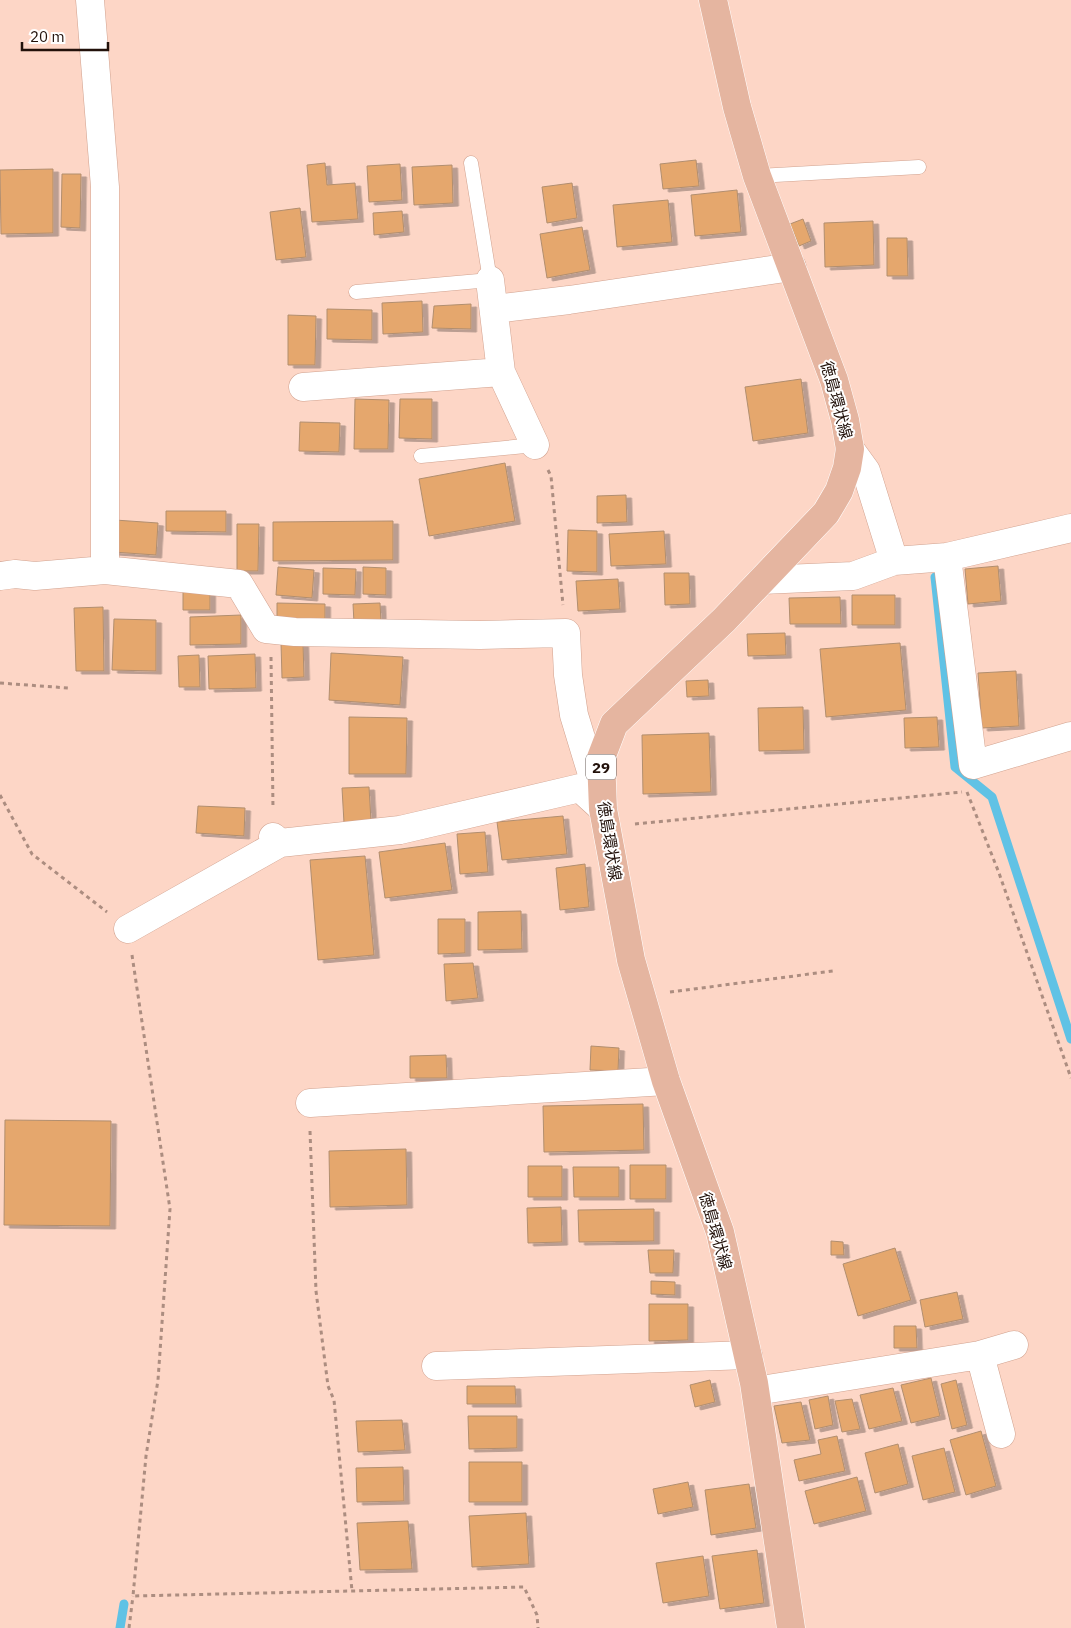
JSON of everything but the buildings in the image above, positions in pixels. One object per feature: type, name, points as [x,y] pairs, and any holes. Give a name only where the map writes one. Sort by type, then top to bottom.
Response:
[{"type":"main road","name":"徳島環状線","points":[[712,0],[757,176],[834,380],[845,420],[850,449],[839,491],[826,512],[724,620],[614,724],[601,758],[605,818],[631,960],[666,1081],[720,1232],[756,1391],[791,1628]]},
{"type":"street","points":[[90,0],[105,186],[105,570]]},
{"type":"street","points":[[494,309],[792,267]]},
{"type":"street","points":[[490,280],[501,372],[535,445]]},
{"type":"street","points":[[303,387],[501,372]]},
{"type":"street","points":[[850,449],[866,471],[894,561]]},
{"type":"street","points":[[762,580],[853,576],[894,561],[947,557],[1071,528]]},
{"type":"street","points":[[947,557],[973,765],[1071,736]]},
{"type":"street","points":[[0,576],[15,574],[35,576],[105,570],[239,584],[269,632],[387,634],[566,633],[568,675],[574,715],[605,818]]},
{"type":"street","points":[[128,929],[276,840],[400,830],[580,788],[605,818]]},
{"type":"street","points":[[310,1103],[666,1081]]},
{"type":"street","points":[[756,1391],[980,1355],[1014,1345]]},
{"type":"street","points":[[436,1366],[748,1355]]},
{"type":"street","points":[[980,1355],[1001,1434]]},
{"type":"lane","points":[[356,292],[490,280],[471,163]]},
{"type":"lane","points":[[757,176],[919,168]]},
{"type":"lane","points":[[421,456],[535,445]]},
{"type":"path","points":[[535,445],[551,476],[566,633]]},
{"type":"path","points":[[269,632],[276,840]]},
{"type":"path","points":[[0,682],[68,688]]},
{"type":"path","points":[[968,786],[967,792],[999,873],[1071,1078]]},
{"type":"path","points":[[605,818],[967,792]]},
{"type":"path","points":[[0,795],[32,854],[128,929],[170,1209],[158,1380],[146,1456],[134,1596],[129,1628]]},
{"type":"path","points":[[641,995],[833,971]]},
{"type":"path","points":[[310,1103],[316,1291],[328,1386],[334,1400],[352,1592]]},
{"type":"path","points":[[134,1596],[524,1587],[537,1615],[538,1628]]},
{"type":"waterway","points":[[935,577],[955,767],[992,797],[1071,1039]]},
{"type":"waterway","points":[[120,1628],[124,1604]]}]
